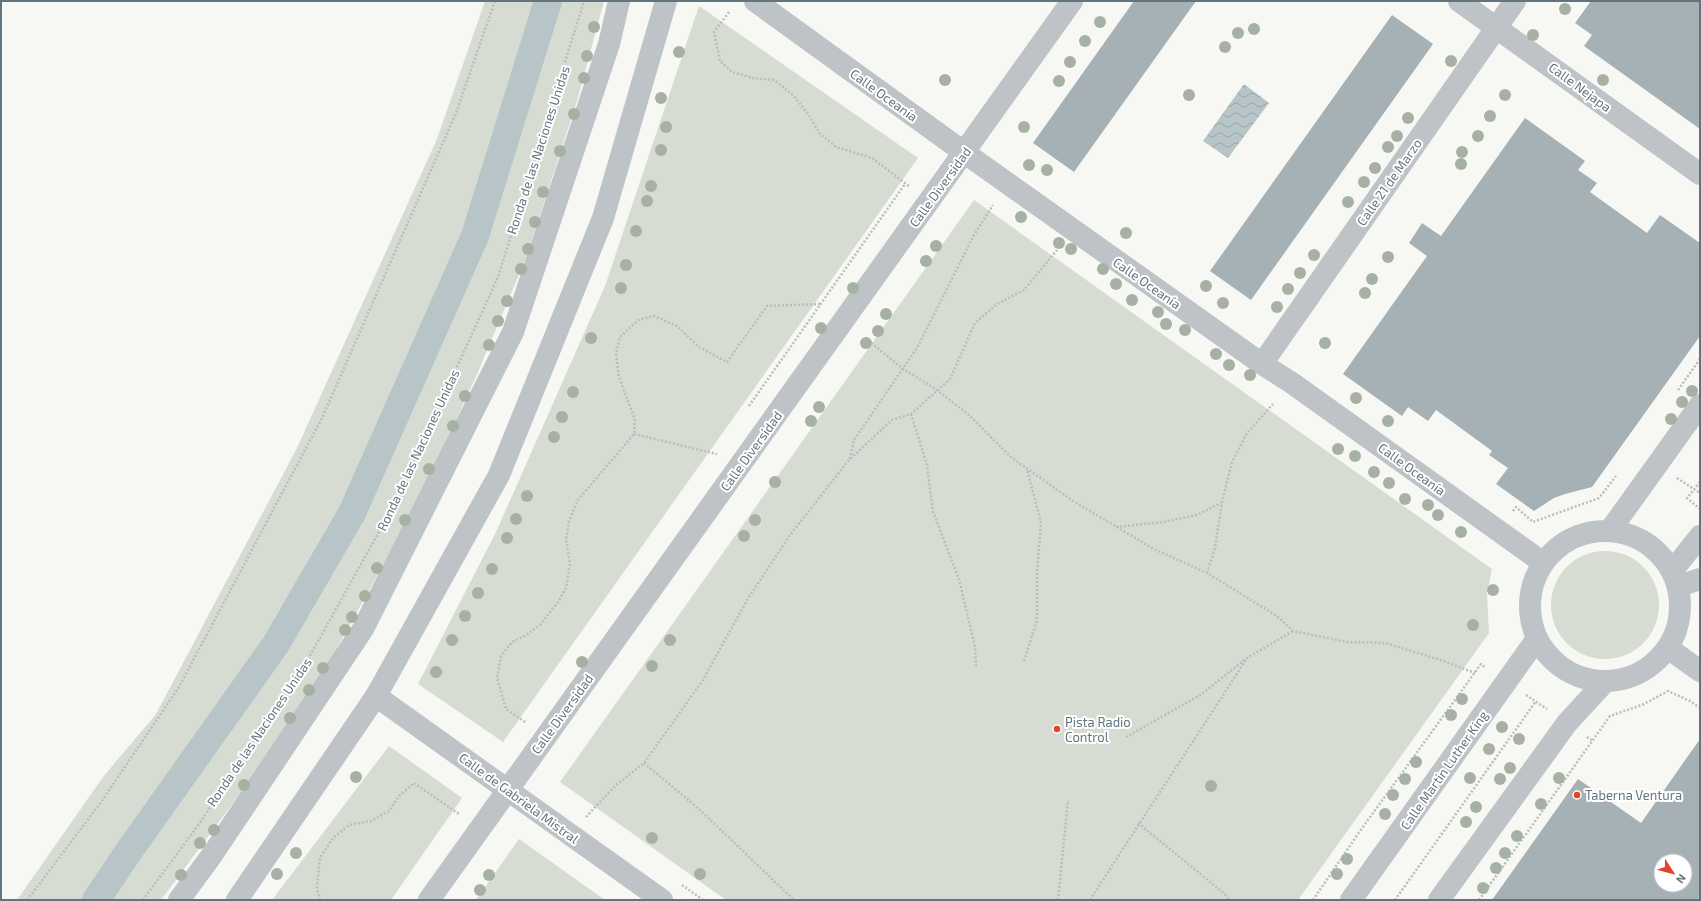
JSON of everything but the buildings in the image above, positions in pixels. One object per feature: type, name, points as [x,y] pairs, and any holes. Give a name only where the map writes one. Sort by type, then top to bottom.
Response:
[{"type":"street","points":[[179,900],[212,855],[363,629],[513,332],[609,44],[619,1]]},
{"type":"street","points":[[237,900],[376,696],[499,475],[603,218],[666,1]]},
{"type":"street","name":"Calle Oceanía","points":[[755,1],[965,153],[1262,364],[1292,383],[1542,562]]},
{"type":"street","name":"Calle Diversidad","points":[[429,900],[965,153],[1072,1]]},
{"type":"street","name":"Calle Nejapa","points":[[1459,1],[1700,174]]},
{"type":"street","name":"Calle 21 de Marzo","points":[[1262,364],[1515,1]]},
{"type":"street","points":[[1611,529],[1700,405]]},
{"type":"street","points":[[1439,900],[1567,723],[1603,684],[1644,671],[1668,648],[1680,618],[1676,578],[1649,543],[1611,529],[1572,537],[1542,562],[1529,594],[1529,617],[1536,640],[1550,659],[1568,673],[1603,684]]},
{"type":"street","points":[[1676,578],[1700,536]]},
{"type":"street","points":[[1676,578],[1700,579]]},
{"type":"street","name":"Calle Martin Luther King","points":[[1351,900],[1536,640]]},
{"type":"street","points":[[1668,648],[1700,671]]},
{"type":"street","name":"Calle de Gabriela Mistral","points":[[376,696],[662,900]]},
{"type":"path","points":[[27,900],[100,805],[178,687],[323,416],[456,113],[495,1]]},
{"type":"path","name":"Ronda de las Naciones Unidas","points":[[143,900],[199,824],[307,662],[394,505],[498,277],[584,1]]},
{"type":"path","points":[[730,12],[714,32],[720,61],[732,72],[753,78],[774,80],[793,95],[808,114],[820,134],[836,147],[872,158],[905,184]]},
{"type":"path","points":[[849,460],[854,440],[917,348],[974,235],[993,204]]},
{"type":"path","points":[[586,817],[615,786],[644,763],[703,680],[747,600],[790,535],[849,460],[892,420],[911,414],[950,379],[976,323],[997,304],[1024,290],[1057,250]]},
{"type":"path","points":[[527,724],[506,709],[497,678],[501,656],[512,642],[526,636],[540,625],[558,602],[566,588],[570,564],[566,540],[569,521],[578,500],[634,434],[635,420],[619,377],[616,354],[620,337],[638,320],[654,316],[677,326],[699,347],[727,362],[766,306],[820,304]]},
{"type":"path","points":[[865,338],[902,368],[937,390],[969,414],[1012,458],[1073,501],[1154,549],[1208,573],[1277,616],[1293,631],[1347,642],[1385,643],[1441,660],[1475,673]]},
{"type":"path","points":[[1677,392],[1700,359]]},
{"type":"path","points":[[1208,573],[1216,548],[1222,502],[1235,456],[1247,433],[1273,404]]},
{"type":"path","points":[[911,414],[926,465],[933,512],[959,579],[975,648],[976,668]]},
{"type":"path","points":[[634,434],[717,454]]},
{"type":"path","points":[[1024,661],[1037,620],[1037,573],[1041,523],[1027,468]]},
{"type":"path","points":[[1499,532],[1516,507],[1533,522],[1599,498],[1618,474]]},
{"type":"path","points":[[1700,482],[1687,498],[1700,510]]},
{"type":"path","points":[[1116,527],[1163,522],[1197,515],[1222,502]]},
{"type":"path","points":[[1126,737],[1202,694],[1247,658],[1293,631]]},
{"type":"path","points":[[1090,900],[1138,824],[1171,778],[1247,658]]},
{"type":"path","points":[[1479,900],[1610,716],[1642,705],[1668,691],[1690,701],[1700,708]]},
{"type":"path","points":[[1395,900],[1536,701]]},
{"type":"path","points":[[644,763],[700,810],[794,900]]},
{"type":"path","points":[[320,900],[317,888],[320,858],[333,838],[349,825],[371,821],[389,812],[399,796],[414,783],[463,817]]},
{"type":"path","points":[[1058,900],[1068,800]]},
{"type":"path","points":[[1138,824],[1225,894],[1229,900]]},
{"type":"shaded area","points":[[485,1],[604,1],[577,101],[526,258],[478,372],[420,498],[336,650],[247,784],[161,900],[17,900],[103,777],[156,714],[297,448],[437,139]]},
{"type":"shaded area","points":[[699,6],[918,158],[503,742],[418,684],[496,532],[605,286]]},
{"type":"shaded area","points":[[974,200],[1492,569],[1487,593],[1489,633],[1298,900],[726,900],[560,782]]},
{"type":"shaded area","points":[[1605,551],[1626,555],[1643,567],[1655,584],[1659,605],[1655,626],[1643,643],[1626,655],[1605,659],[1584,655],[1567,643],[1555,626],[1551,605],[1555,584],[1567,567],[1584,555]]},
{"type":"shaded area","points":[[389,746],[462,798],[391,900],[272,900]]},
{"type":"shaded area","points":[[519,839],[605,900],[476,900]]},
{"type":"water","points":[[1244,84],[1269,103],[1228,158],[1203,141]]},
{"type":"waterway","points":[[96,900],[276,644],[352,513],[475,236],[548,1]]},
{"type":"place","name":"Pista Radio Control","points":[[1057,729]]},
{"type":"place","name":"Taberna Ventura","points":[[1577,795]]}]
